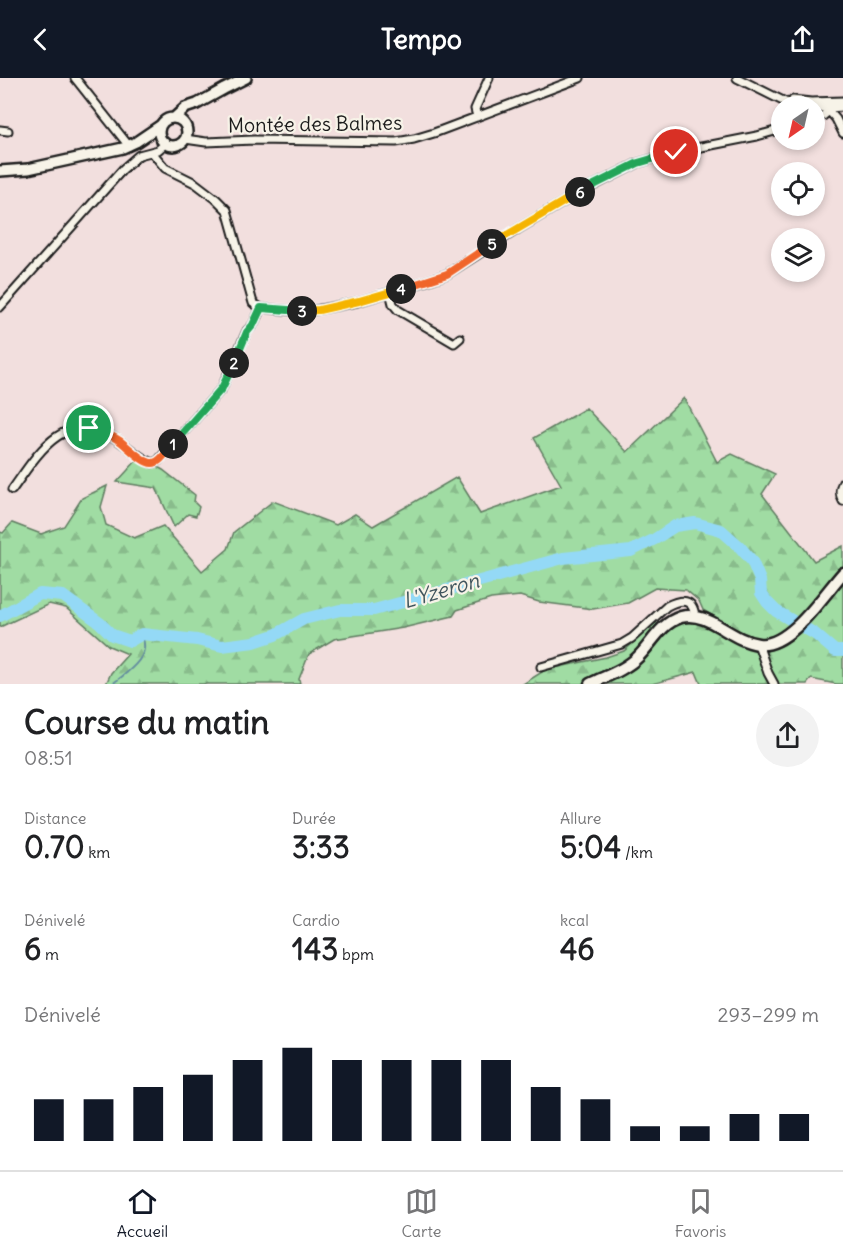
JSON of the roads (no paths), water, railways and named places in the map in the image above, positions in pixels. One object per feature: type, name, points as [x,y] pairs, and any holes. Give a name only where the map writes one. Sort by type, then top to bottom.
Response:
[{"type":"main road","points":[[132,144],[167,120],[174,118],[185,108],[246,78]]},
{"type":"main road","points":[[185,125],[197,104]]},
{"type":"main road","points":[[0,171],[28,169],[151,140],[163,142],[169,146],[178,145],[185,139],[187,132],[182,121],[174,118]]},
{"type":"main road","points":[[161,125],[159,133],[163,142]]},
{"type":"main road","points":[[590,684],[620,670],[637,658],[661,629],[671,621],[683,616],[695,616],[711,621],[747,642],[768,644],[781,639],[795,628],[843,573]]},
{"type":"street","points":[[75,78],[132,144]]},
{"type":"street","points":[[477,117],[474,109],[489,78]]},
{"type":"street","name":"Montée des Balmes","points":[[185,139],[206,142],[254,140],[396,142],[434,133],[580,78]]},
{"type":"street","points":[[737,78],[774,96]]},
{"type":"street","points":[[825,106],[843,101]]},
{"type":"street","points":[[825,107],[843,107]]},
{"type":"street","points":[[825,112],[828,107]]},
{"type":"street","points":[[828,107],[843,133]]},
{"type":"street","points":[[152,152],[165,168],[195,183],[227,210],[253,303],[261,308],[306,312],[357,302],[447,274],[577,194],[638,163],[676,152],[771,132]]},
{"type":"street","points":[[0,307],[123,170],[139,155],[158,150],[163,142]]},
{"type":"street","points":[[390,292],[393,304],[398,310],[454,344],[460,338]]},
{"type":"street","points":[[12,490],[48,443],[58,435],[73,429],[89,428],[104,432],[145,460],[152,463],[158,461],[222,388],[247,332],[261,308]]},
{"type":"street","points":[[843,482],[840,489],[843,501]]},
{"type":"street","points":[[541,667],[622,644],[632,638],[667,606],[680,600],[693,606],[695,616]]},
{"type":"street","points":[[758,644],[774,684]]},
{"type":"waterway","name":"L'Yzeron","points":[[0,616],[40,594],[63,596],[100,623],[112,635],[130,641],[142,634],[197,640],[222,646],[254,642],[275,635],[304,619],[340,610],[374,610],[563,558],[631,551],[675,526],[695,523],[721,530],[739,546],[752,561],[760,580],[761,593],[776,611],[815,634],[835,651],[843,651]]},
{"type":"waterway","points":[[112,684],[140,659],[144,647],[142,634]]}]
